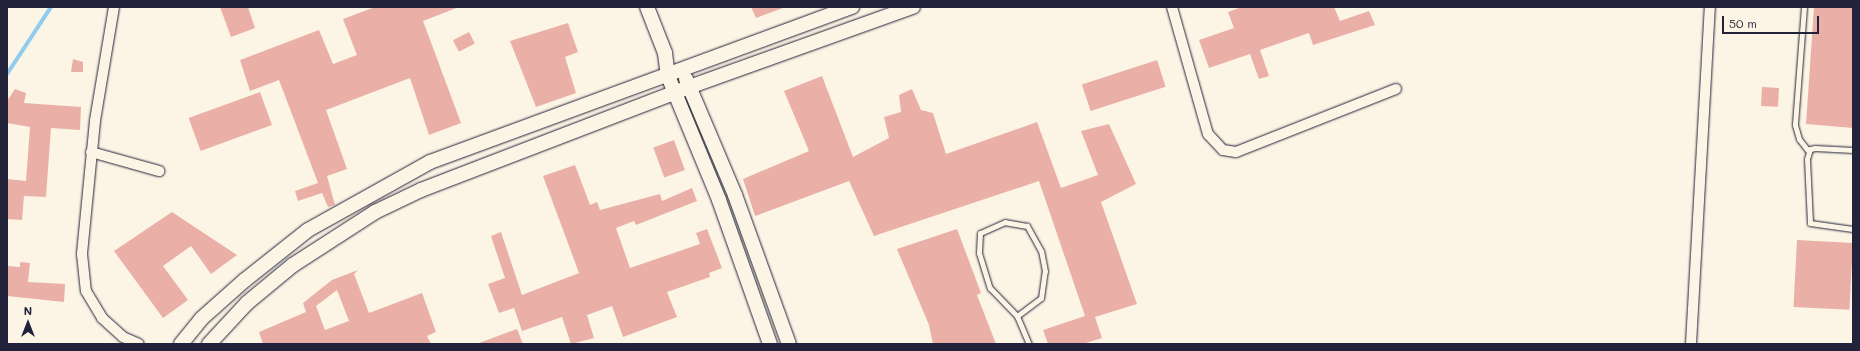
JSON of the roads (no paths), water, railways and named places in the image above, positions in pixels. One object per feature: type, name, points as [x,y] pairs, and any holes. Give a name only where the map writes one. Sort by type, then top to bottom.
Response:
[{"type":"street","points":[[114,7],[91,152],[82,254],[86,291],[102,318],[123,337],[139,344]]},
{"type":"street","points":[[647,7],[665,53],[668,76],[719,200],[748,286],[770,344]]},
{"type":"street","points":[[181,344],[201,319],[245,280],[308,230],[378,188],[430,162],[668,76],[852,7]]},
{"type":"street","points":[[209,344],[247,303],[293,265],[376,212],[421,190],[689,87],[913,7]]},
{"type":"street","points":[[1172,7],[1208,134],[1223,150],[1236,152],[1396,89]]},
{"type":"street","points":[[1691,344],[1710,7]]},
{"type":"street","points":[[665,53],[682,70],[735,195],[789,344]]},
{"type":"street","points":[[91,152],[160,170]]},
{"type":"street","points":[[719,200],[735,195]]},
{"type":"street","points":[[748,286],[766,281]]},
{"type":"lane","points":[[1804,7],[1795,125],[1799,139],[1808,152],[1809,220],[1815,226],[1853,229]]},
{"type":"lane","points":[[1808,152],[1815,148],[1853,150]]},
{"type":"lane","points":[[1017,316],[1041,298],[1045,271],[1041,251],[1027,226],[1005,222],[980,233],[979,253],[990,288],[1017,316],[1030,344]]},
{"type":"waterway","points":[[7,74],[51,7]]}]
